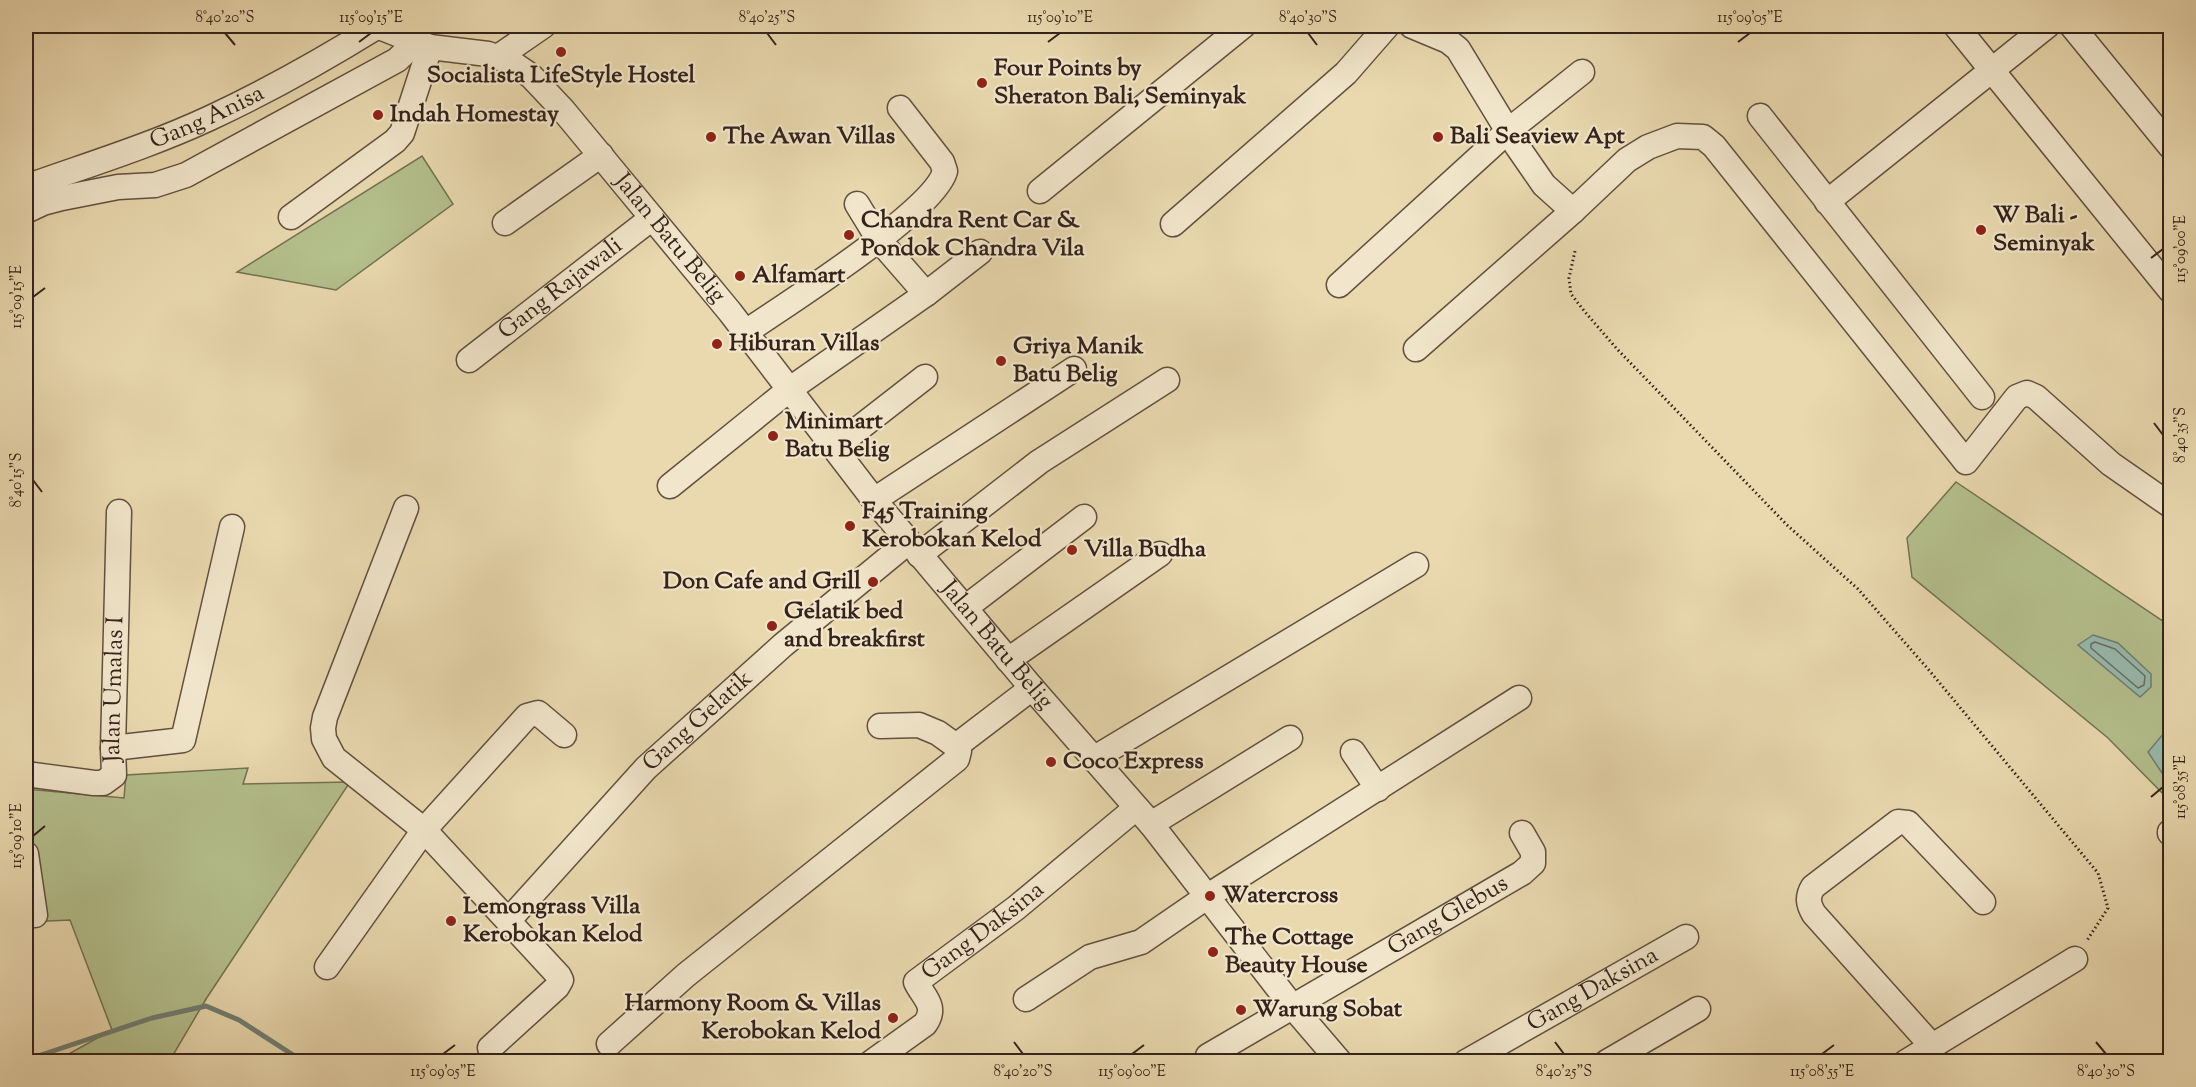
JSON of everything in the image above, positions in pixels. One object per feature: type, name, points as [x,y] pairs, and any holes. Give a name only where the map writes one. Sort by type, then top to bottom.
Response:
[{"type":"street","name":"Jalan Batu Belig","points":[[377,26],[423,45],[488,54],[509,61],[531,76],[563,110],[746,332],[874,500],[1008,660],[1144,816],[1292,1006],[1340,1062]]},
{"type":"street","name":"Gang Anisa","points":[[26,187],[128,152],[208,119],[299,74],[377,26]]},
{"type":"street","points":[[498,57],[543,26]]},
{"type":"street","points":[[1041,191],[1243,26]]},
{"type":"street","points":[[1173,224],[1346,73],[1387,26]]},
{"type":"street","points":[[1412,26],[1448,41],[1458,49],[1544,185],[1573,211]]},
{"type":"street","points":[[1956,26],[2170,290]]},
{"type":"street","points":[[1827,202],[2047,26]]},
{"type":"street","points":[[2072,26],[2170,146]]},
{"type":"street","points":[[26,212],[44,203],[62,198],[118,187],[155,185],[186,175],[423,45]]},
{"type":"street","points":[[291,217],[395,141],[402,133],[407,120],[423,45]]},
{"type":"street","points":[[1339,285],[1508,131],[1582,72]]},
{"type":"street","points":[[746,332],[879,240],[922,204],[941,180],[945,171],[942,162],[900,108]]},
{"type":"street","points":[[1760,116],[1982,397]]},
{"type":"street","points":[[1416,349],[1573,211],[1627,160],[1648,147],[1677,136],[1703,137],[1714,146],[1966,462],[2018,397],[2027,393],[2036,397],[2111,464],[2170,505]]},
{"type":"street","points":[[505,224],[601,155]]},
{"type":"street","points":[[857,204],[879,240],[926,294]]},
{"type":"street","name":"Gang Rajawali","points":[[469,360],[652,218]]},
{"type":"street","points":[[670,486],[790,389],[926,294],[980,252]]},
{"type":"street","points":[[874,500],[1074,369]]},
{"type":"street","points":[[835,447],[925,376]]},
{"type":"street","name":"Gang Gelatik","points":[[508,921],[646,768],[783,645],[914,549],[1039,462],[1167,380]]},
{"type":"street","points":[[406,508],[325,717],[323,728],[327,748],[334,758],[424,830],[561,980],[548,996],[490,1048]]},
{"type":"street","name":"Jalan Umalas I","points":[[26,774],[103,783],[114,775],[119,512]]},
{"type":"street","points":[[965,608],[1084,517]]},
{"type":"street","points":[[113,748],[183,740],[232,527]]},
{"type":"street","points":[[1008,660],[1160,554]]},
{"type":"street","points":[[1093,759],[1416,565]]},
{"type":"street","points":[[956,746],[1032,688]]},
{"type":"street","points":[[1026,999],[1090,957],[1141,942],[1208,896],[1519,698]]},
{"type":"street","points":[[327,967],[424,830],[527,716],[538,713],[564,735]]},
{"type":"street","points":[[609,1044],[686,975],[957,759],[959,751],[956,746],[938,733],[920,725],[880,726]]},
{"type":"street","points":[[1144,816],[1290,738]]},
{"type":"street","points":[[1353,752],[1378,789]]},
{"type":"street","name":"Gang Daksina","points":[[872,1062],[929,1019],[932,1011],[928,999],[916,982],[1144,816]]},
{"type":"street","points":[[1932,1046],[1814,914],[1808,901],[1809,894],[1813,887],[1893,824],[1908,823],[1983,902]]},
{"type":"street","name":"Gang Glebus","points":[[1208,1056],[1522,873],[1533,863],[1533,852],[1522,833]]},
{"type":"street","points":[[26,854],[35,915]]},
{"type":"street","name":"Gang Daksina","points":[[1466,1062],[1686,937]]},
{"type":"street","points":[[1906,1062],[2075,959]]},
{"type":"street","points":[[1606,1062],[1698,1009]]},
{"type":"path","points":[[1575,250],[1569,278],[1571,294],[1585,312],[1617,349],[1788,526],[1858,589],[1928,669],[2098,873],[2108,908],[2075,959]]},
{"type":"green space","points":[[422,156],[453,204],[336,290],[237,272]]},
{"type":"green space","points":[[1956,482],[2170,626],[2170,801],[2108,738],[1912,577],[1907,538]]},
{"type":"green space","points":[[248,768],[243,784],[350,782],[206,999],[169,1062],[56,1061],[112,1030],[70,920],[26,922],[26,789],[124,798],[126,775]]},
{"type":"water","points":[[2093,635],[2118,643],[2151,674],[2151,687],[2140,697],[2078,645]]},
{"type":"water","points":[[2170,726],[2170,785],[2148,752]]},
{"type":"waterway","points":[[26,1060],[152,1018],[206,1006],[239,1020],[304,1062]]},
{"type":"place","name":"Socialista LifeStyle Hostel","points":[[561,52]]},
{"type":"place","name":"Four Points by Sheraton Bali, Seminyak","points":[[982,83]]},
{"type":"place","name":"Indah Homestay","points":[[378,115]]},
{"type":"place","name":"The Awan Villas","points":[[711,137]]},
{"type":"place","name":"Bali Seaview Apt","points":[[1438,137]]},
{"type":"place","name":"W Bali - Seminyak","points":[[1981,230]]},
{"type":"place","name":"Chandra Rent Car & Pondok Chandra Vila","points":[[849,235]]},
{"type":"place","name":"Alfamart","points":[[740,276]]},
{"type":"place","name":"Hiburan Villas","points":[[717,344]]},
{"type":"place","name":"Griya Manik Batu Belig","points":[[1001,361]]},
{"type":"place","name":"Minimart Batu Belig","points":[[773,436]]},
{"type":"place","name":"F45 Training Kerobokan Kelod","points":[[850,526]]},
{"type":"place","name":"Villa Budha","points":[[1072,550]]},
{"type":"place","name":"Don Cafe and Grill","points":[[873,582]]},
{"type":"place","name":"Gelatik bed and breakfirst","points":[[772,626]]},
{"type":"place","name":"Coco Express","points":[[1051,762]]},
{"type":"place","name":"Watercross","points":[[1210,896]]},
{"type":"place","name":"Lemongrass Villa Kerobokan Kelod","points":[[451,921]]},
{"type":"place","name":"The Cottage Beauty House","points":[[1213,952]]},
{"type":"place","name":"Warung Sobat","points":[[1241,1010]]},
{"type":"place","name":"Harmony Room & Villas Kerobokan Kelod","points":[[893,1018]]}]
